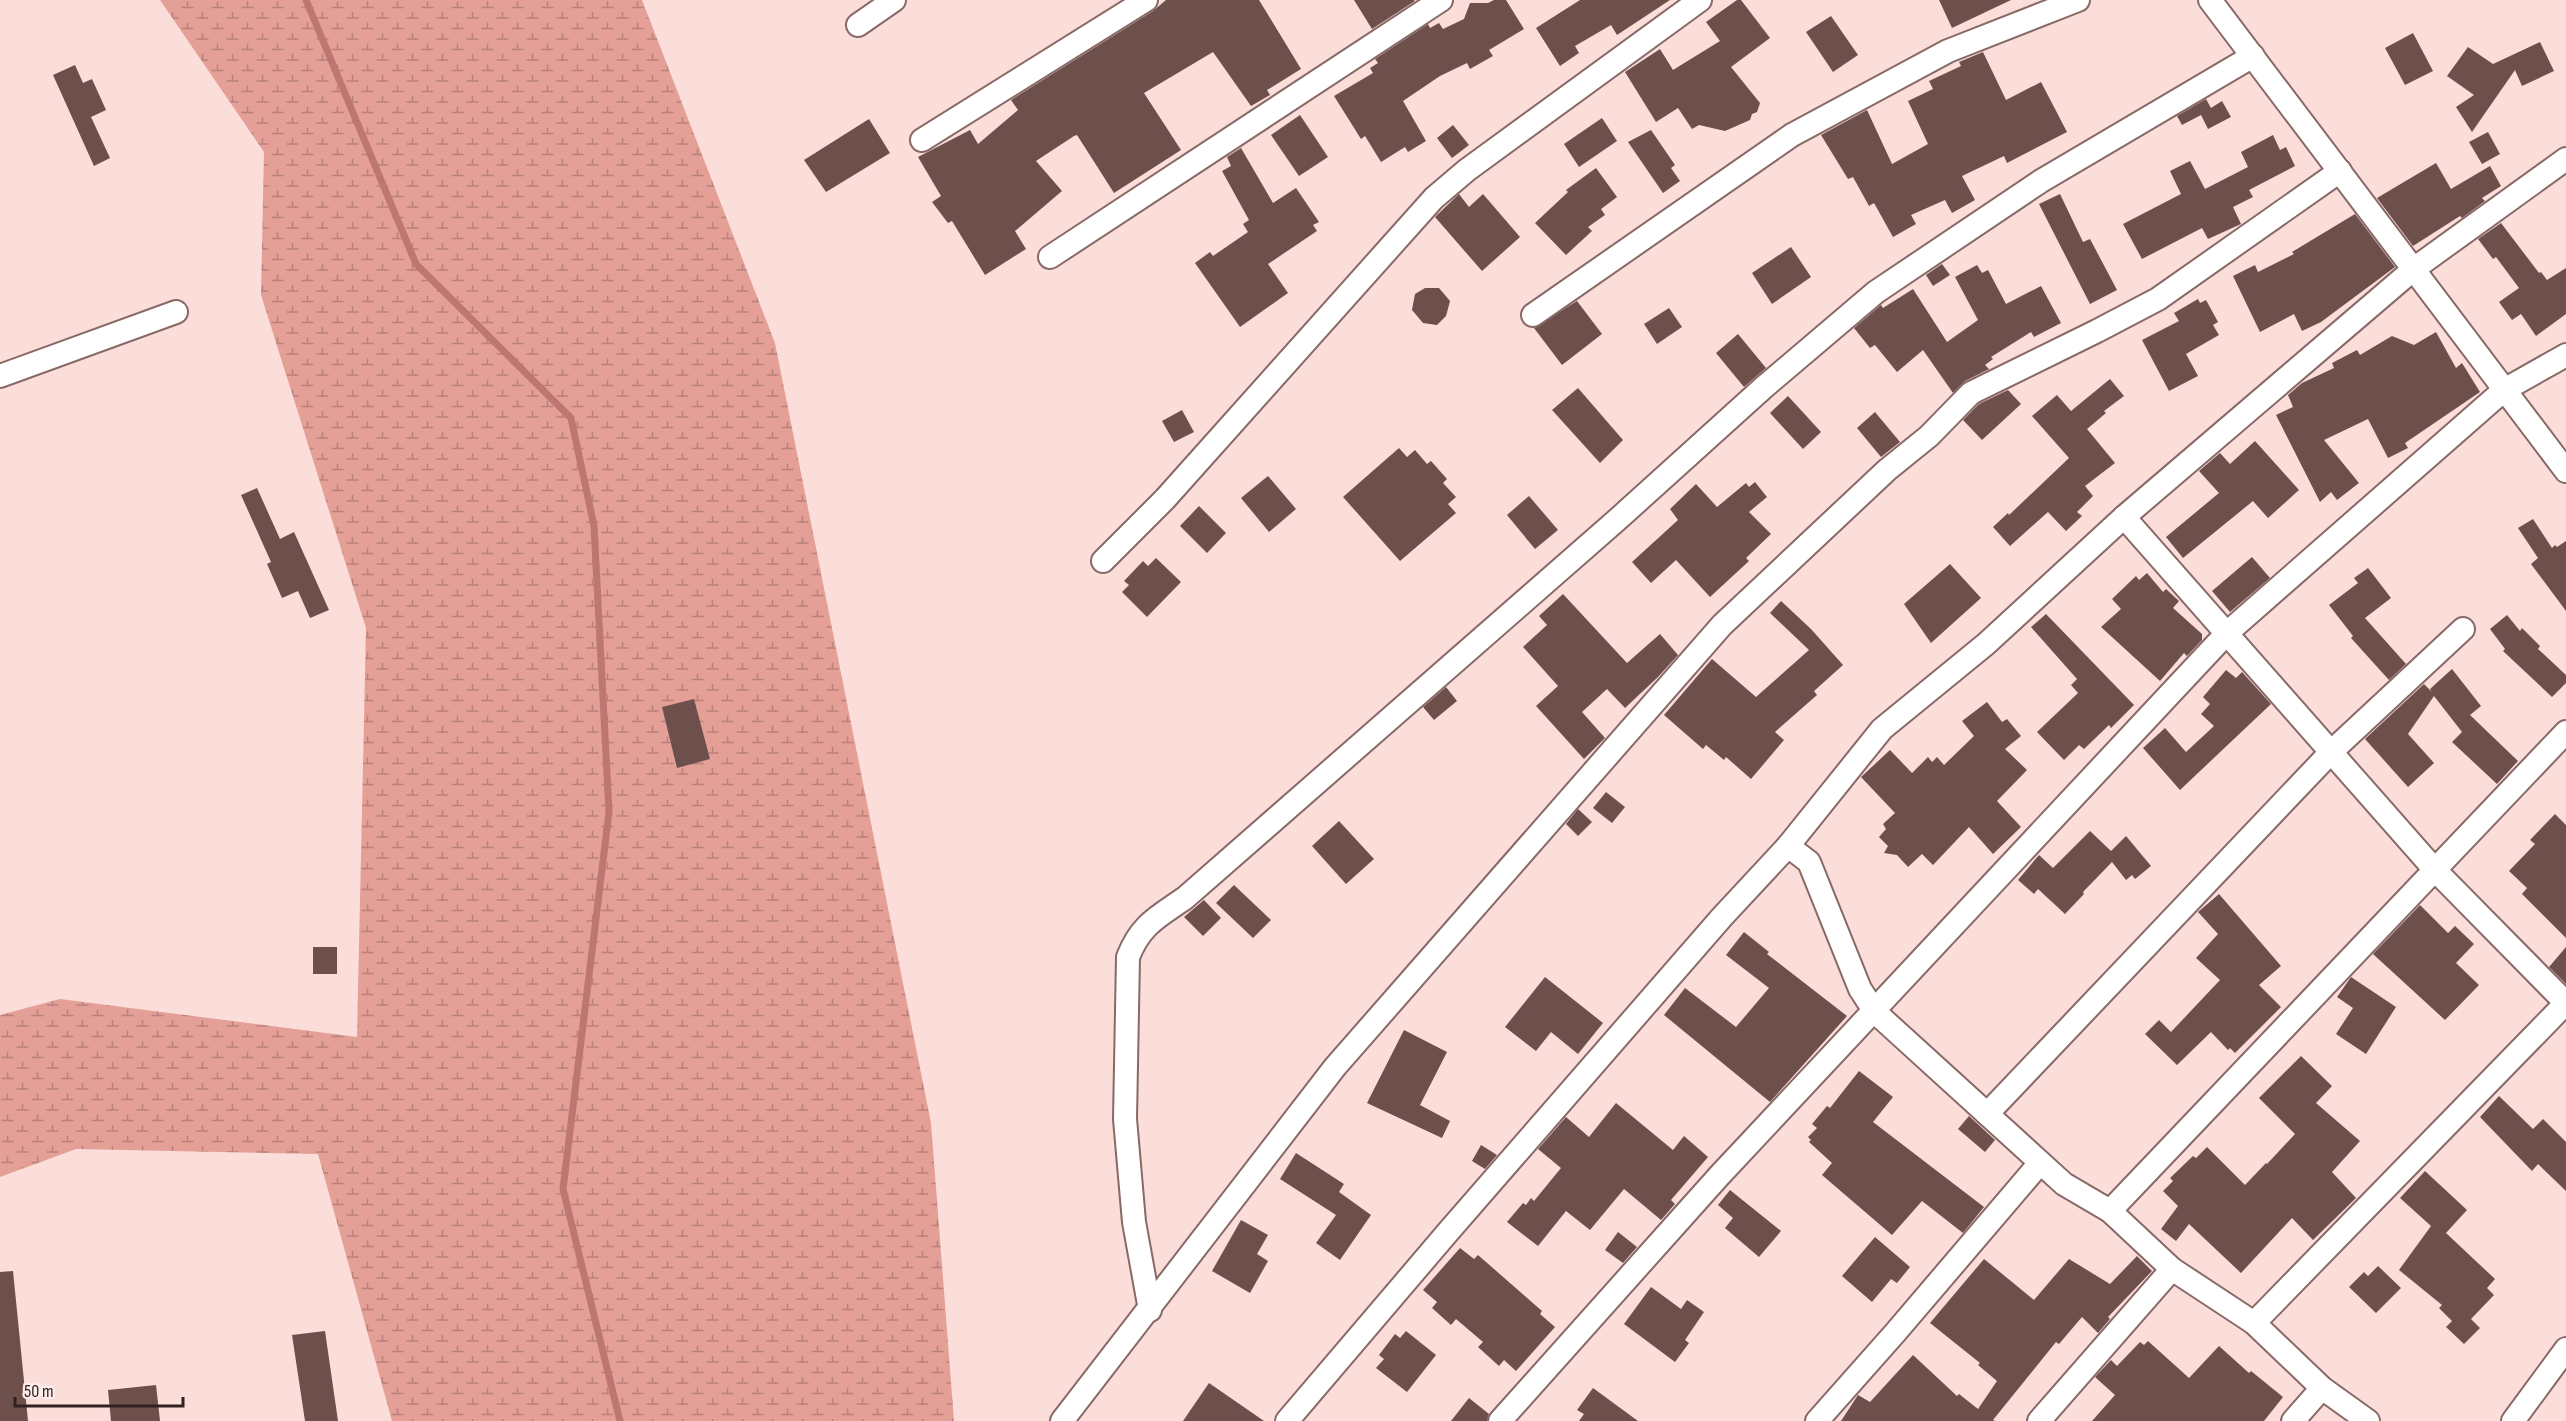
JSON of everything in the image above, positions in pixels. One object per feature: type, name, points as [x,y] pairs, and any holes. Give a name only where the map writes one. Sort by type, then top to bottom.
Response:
[{"type":"street","points":[[858,25],[894,0]]},
{"type":"street","points":[[922,140],[1146,0]]},
{"type":"street","points":[[1050,257],[1441,0]]},
{"type":"street","points":[[1103,561],[1165,499],[1434,198],[1467,170],[1700,0]]},
{"type":"street","points":[[1533,315],[1792,135],[1948,51],[2078,0]]},
{"type":"street","points":[[2210,0],[2415,268],[2566,471]]},
{"type":"street","points":[[1149,1310],[1134,1222],[1125,1119],[1128,957],[1136,938],[1149,923],[1194,890],[1618,519],[1763,388],[1876,292],[2040,181],[2253,56]]},
{"type":"street","points":[[1287,1421],[1502,1169],[1714,926],[1788,846],[1882,729],[1986,644],[2124,517],[2415,268],[2566,159]]},
{"type":"street","points":[[1062,1421],[1335,1067],[1722,624],[1887,470],[1929,436],[1971,393],[2097,332],[2158,299],[2340,171]]},
{"type":"street","points":[[0,376],[176,312]]},
{"type":"street","points":[[1500,1421],[1719,1176],[1875,1012],[2227,633],[2504,390],[2566,355]]},
{"type":"street","points":[[2124,517],[2435,870],[2566,1003],[2254,1323]]},
{"type":"street","points":[[1987,1114],[2332,751],[2463,629]]},
{"type":"street","points":[[2110,1211],[2566,732]]},
{"type":"street","points":[[1788,846],[1809,862],[1860,988],[1875,1012],[2064,1184],[2110,1211],[2172,1269],[2254,1323],[2322,1388],[2368,1421]]},
{"type":"street","points":[[1817,1421],[2040,1162]]},
{"type":"street","points":[[2039,1421],[2172,1269]]},
{"type":"street","points":[[2513,1421],[2566,1349]]},
{"type":"street","points":[[2293,1421],[2322,1388]]},
{"type":"green space","points":[[160,0],[642,0],[775,343],[931,1123],[954,1421],[392,1421],[318,1154],[76,1149],[0,1177],[0,1015],[60,999],[357,1037],[366,628],[261,295],[264,152]]},
{"type":"building","points":[[1166,0],[1259,0],[1301,69],[1267,90],[1270,95],[1251,106],[1213,52],[1144,93],[1181,150],[1114,193],[1077,135],[1074,136],[1036,161],[1062,191],[1015,231],[1026,249],[985,275],[952,221],[948,223],[932,202],[941,196],[918,157],[970,130],[978,144],[1018,110],[1011,100],[1153,11]]},
{"type":"building","points":[[1354,0],[1414,0],[1415,1],[1372,29]]},
{"type":"building","points":[[1494,0],[1506,0],[1524,29],[1489,50],[1493,56],[1470,69],[1467,63],[1440,76],[1403,101],[1426,141],[1408,152],[1405,147],[1381,162],[1365,136],[1361,139],[1334,96],[1373,73],[1370,68],[1378,63],[1375,59],[1428,24],[1430,28],[1439,23],[1443,29],[1464,19],[1470,3],[1488,3]]},
{"type":"building","points":[[1580,0],[1670,0],[1617,35],[1611,25],[1575,46],[1579,53],[1560,66],[1536,28]]},
{"type":"building","points":[[1737,0],[1741,0],[1770,38],[1731,67],[1760,103],[1757,112],[1752,114],[1750,120],[1725,131],[1699,125],[1692,129],[1678,108],[1656,122],[1625,72],[1660,49],[1673,70],[1720,41],[1706,22]]},
{"type":"building","points":[[1939,0],[2011,0],[1952,28]]},
{"type":"building","points":[[1831,16],[1858,55],[1833,72],[1806,32]]},
{"type":"building","points":[[2413,33],[2433,71],[2405,85],[2385,48]]},
{"type":"building","points":[[2540,42],[2554,71],[2522,86],[2515,70],[2472,132],[2456,107],[2474,95],[2447,76],[2468,47],[2493,64]]},
{"type":"building","points":[[1983,52],[2006,100],[2041,82],[2067,132],[2007,163],[2004,156],[1962,176],[1975,200],[1952,213],[1945,200],[1911,215],[1916,224],[1893,237],[1874,203],[1869,206],[1853,177],[1848,179],[1821,135],[1867,110],[1892,164],[1928,144],[1908,101],[1933,89],[1929,81],[1961,66],[1959,62]]},
{"type":"building","points":[[75,65],[83,83],[92,79],[106,110],[91,117],[110,158],[94,166],[53,75]]},
{"type":"building","points":[[2206,99],[2211,108],[2222,101],[2231,117],[2208,129],[2201,115],[2182,125],[2177,116]]},
{"type":"building","points":[[1300,115],[1328,157],[1299,176],[1271,135]]},
{"type":"building","points":[[1602,118],[1617,141],[1579,167],[1564,144]]},
{"type":"building","points":[[869,119],[890,153],[826,192],[804,160]]},
{"type":"building","points":[[1453,125],[1469,145],[1452,158],[1437,138]]},
{"type":"building","points":[[1651,130],[1675,165],[1671,168],[1680,181],[1663,193],[1628,142]]},
{"type":"building","points":[[2488,132],[2500,154],[2482,164],[2469,142]]},
{"type":"building","points":[[2273,135],[2280,150],[2286,147],[2295,166],[2249,190],[2253,197],[2233,207],[2241,224],[2208,239],[2202,228],[2142,259],[2123,224],[2181,194],[2170,171],[2190,161],[2205,189],[2248,167],[2241,152]]},
{"type":"building","points":[[1241,148],[1273,203],[1296,188],[1319,222],[1313,225],[1317,231],[1268,264],[1288,293],[1240,327],[1195,263],[1210,252],[1213,256],[1248,232],[1243,224],[1249,220],[1222,171],[1231,166],[1227,157]]},
{"type":"building","points":[[2436,163],[2451,189],[2490,166],[2501,186],[2482,198],[2485,201],[2462,218],[2460,216],[2413,246],[2377,198]]},
{"type":"building","points":[[1596,168],[1617,197],[1601,209],[1605,215],[1588,227],[1592,231],[1566,255],[1535,223],[1568,192],[1566,190]]},
{"type":"building","points":[[1459,194],[1469,207],[1483,194],[1520,237],[1482,271],[1435,217]]},
{"type":"building","points":[[2060,194],[2083,242],[2090,239],[2117,290],[2090,304],[2039,204]]},
{"type":"building","points":[[2355,214],[2395,267],[2321,322],[2302,331],[2294,314],[2260,332],[2233,276],[2255,265],[2258,272],[2294,254],[2292,252]]},
{"type":"building","points":[[2501,223],[2539,273],[2541,272],[2547,280],[2566,268],[2566,314],[2536,336],[2521,314],[2512,320],[2499,302],[2519,288],[2496,257],[2493,259],[2478,239]]},
{"type":"building","points":[[1791,247],[1811,277],[1772,304],[1752,273]]},
{"type":"building","points":[[1942,264],[1950,275],[1933,286],[1926,275]]},
{"type":"building","points":[[1977,265],[1982,273],[1988,270],[2006,304],[2041,286],[2061,323],[2034,337],[2031,332],[1991,357],[1993,359],[1985,365],[1989,369],[1965,381],[1953,393],[1923,350],[1897,372],[1875,345],[1870,348],[1854,328],[1881,305],[1883,308],[1913,289],[1947,342],[1978,320],[1955,277]]},
{"type":"building","points":[[1425,288],[1439,288],[1450,301],[1446,316],[1437,325],[1423,323],[1412,310],[1415,294]]},
{"type":"building","points":[[2198,299],[2200,303],[2206,300],[2218,322],[2213,325],[2219,335],[2186,354],[2198,376],[2169,391],[2142,340],[2179,321],[2174,313]]},
{"type":"building","points":[[1577,301],[1602,334],[1562,365],[1534,328]]},
{"type":"building","points":[[1669,308],[1682,327],[1657,344],[1644,324]]},
{"type":"building","points":[[2436,332],[2456,368],[2462,363],[2480,392],[2405,443],[2408,448],[2388,458],[2368,419],[2324,440],[2359,483],[2337,500],[2331,492],[2320,502],[2276,415],[2293,407],[2288,395],[2302,383],[2334,368],[2332,363],[2357,350],[2360,355],[2392,336],[2414,345]]},
{"type":"building","points":[[1738,334],[1766,368],[1744,387],[1716,353]]},
{"type":"building","points":[[2110,379],[2124,396],[2104,411],[2106,413],[2087,429],[2115,463],[2085,486],[2093,496],[2077,512],[2082,516],[2066,531],[2048,512],[2010,546],[1993,527],[2008,513],[2009,515],[2069,458],[2032,416],[2057,395],[2071,411]]},
{"type":"building","points":[[1578,388],[1623,440],[1600,463],[1552,410]]},
{"type":"building","points":[[2008,390],[2021,404],[1982,440],[1963,420],[1979,404]]},
{"type":"building","points":[[1788,396],[1821,432],[1803,449],[1770,413]]},
{"type":"building","points":[[1182,410],[1194,432],[1174,442],[1162,421]]},
{"type":"building","points":[[1875,412],[1900,442],[1881,457],[1857,428]]},
{"type":"building","points":[[2255,441],[2299,490],[2268,518],[2253,501],[2183,558],[2166,537],[2219,493],[2199,471],[2220,453],[2230,464]]},
{"type":"building","points":[[1399,448],[1407,457],[1415,450],[1427,464],[1431,461],[1447,479],[1443,483],[1456,497],[1448,504],[1456,513],[1400,561],[1343,497]]},
{"type":"building","points":[[1268,476],[1296,509],[1269,532],[1241,498]]},
{"type":"building","points":[[1755,482],[1767,497],[1749,512],[1771,534],[1746,558],[1749,561],[1710,597],[1676,560],[1651,583],[1632,562],[1678,520],[1670,509],[1696,484],[1717,507],[1746,483],[1749,487]]},
{"type":"building","points":[[257,488],[280,539],[294,532],[329,610],[310,618],[298,591],[282,598],[267,564],[271,562],[241,495]]},
{"type":"building","points":[[1529,496],[1558,530],[1535,549],[1507,515]]},
{"type":"building","points":[[1199,506],[1226,533],[1207,553],[1180,526]]},
{"type":"building","points":[[2533,519],[2552,548],[2566,541],[2566,611],[2531,564],[2538,558],[2518,528]]},
{"type":"building","points":[[2252,557],[2270,578],[2230,612],[2212,591]]},
{"type":"building","points":[[1156,558],[1181,582],[1147,617],[1122,592],[1129,585],[1124,581],[1143,561],[1148,566]]},
{"type":"building","points":[[1950,564],[1981,598],[1931,643],[1904,604]]},
{"type":"building","points":[[2368,568],[2391,598],[2365,618],[2406,664],[2389,680],[2351,638],[2353,636],[2329,605],[2358,583],[2354,578]]},
{"type":"building","points":[[2147,573],[2163,592],[2166,589],[2179,601],[2173,608],[2202,634],[2202,640],[2187,656],[2184,653],[2160,681],[2101,627],[2121,609],[2112,599],[2136,576],[2139,580]]},
{"type":"building","points":[[1563,594],[1627,663],[1660,634],[1678,655],[1625,708],[1607,689],[1582,712],[1605,738],[1584,759],[1536,706],[1558,686],[1523,647],[1547,625],[1539,616]]},
{"type":"building","points":[[1781,601],[1811,629],[1843,665],[1814,691],[1817,695],[1775,732],[1784,740],[1751,779],[1726,757],[1724,760],[1706,745],[1703,749],[1664,715],[1712,659],[1756,697],[1809,650],[1770,613]]},
{"type":"building","points":[[2046,614],[2134,705],[2111,728],[2109,725],[2084,749],[2079,745],[2064,760],[2037,732],[2078,693],[2071,685],[2077,679],[2031,627]]},
{"type":"building","points":[[2507,615],[2520,631],[2522,628],[2540,646],[2538,649],[2566,675],[2566,683],[2552,697],[2503,651],[2505,649],[2490,629]]},
{"type":"building","points":[[2452,669],[2481,706],[2470,715],[2518,761],[2497,784],[2452,742],[2462,732],[2434,696],[2408,734],[2434,763],[2408,787],[2365,739],[2424,684],[2432,692],[2430,689]]},
{"type":"building","points":[[2226,670],[2236,678],[2242,672],[2271,704],[2180,790],[2143,748],[2165,728],[2186,752],[2214,726],[2201,714],[2210,704],[2203,697]]},
{"type":"building","points":[[1446,687],[1457,701],[1434,720],[1423,707]]},
{"type":"building","points":[[694,699],[710,759],[677,768],[662,707]]},
{"type":"building","points":[[1987,702],[2002,722],[2007,719],[2021,736],[2005,749],[2027,770],[1997,801],[2021,827],[1993,854],[1969,827],[1933,865],[1922,854],[1908,867],[1897,855],[1884,853],[1888,846],[1879,837],[1886,829],[1883,824],[1895,813],[1861,777],[1890,750],[1912,773],[1928,757],[1932,762],[1937,757],[1944,765],[1974,736],[1962,721]]},
{"type":"building","points":[[1606,792],[1625,807],[1612,823],[1593,808]]},
{"type":"building","points":[[1578,809],[1592,822],[1578,836],[1566,824]]},
{"type":"building","points":[[2555,814],[2566,825],[2566,938],[2522,894],[2527,888],[2509,871],[2535,844],[2530,840]]},
{"type":"building","points":[[1339,821],[1374,859],[1346,884],[1312,846]]},
{"type":"building","points":[[2090,831],[2111,851],[2126,836],[2151,866],[2135,879],[2132,875],[2126,880],[2112,862],[2065,914],[2038,889],[2034,894],[2018,880],[2039,855],[2053,868]]},
{"type":"building","points":[[1234,885],[1271,920],[1253,938],[1216,903]]},
{"type":"building","points":[[2219,894],[2281,966],[2259,985],[2281,1007],[2235,1053],[2230,1048],[2228,1050],[2211,1032],[2177,1065],[2145,1034],[2159,1020],[2171,1032],[2220,980],[2196,958],[2218,934],[2198,912]]},
{"type":"building","points":[[1204,900],[1221,918],[1203,936],[1184,917]]},
{"type":"building","points":[[2420,905],[2448,933],[2455,926],[2474,944],[2456,963],[2479,985],[2445,1020],[2373,954]]},
{"type":"building","points":[[1744,932],[1769,952],[1767,954],[1847,1016],[1770,1102],[1664,1015],[1685,988],[1736,1027],[1769,988],[1726,955]]},
{"type":"building","points":[[313,947],[337,947],[337,974],[313,974]]},
{"type":"building","points":[[2566,947],[2566,984],[2549,967]]},
{"type":"building","points":[[1545,977],[1603,1023],[1578,1054],[1551,1032],[1536,1051],[1505,1027]]},
{"type":"building","points":[[2351,977],[2396,1007],[2366,1054],[2336,1034],[2353,1008],[2337,997]]},
{"type":"building","points":[[1404,1030],[1447,1052],[1420,1105],[1450,1121],[1442,1138],[1367,1103]]},
{"type":"building","points":[[2301,1056],[2332,1086],[2316,1103],[2360,1141],[2332,1172],[2356,1198],[2313,1240],[2292,1218],[2241,1273],[2189,1224],[2176,1241],[2161,1229],[2178,1206],[2163,1191],[2173,1181],[2170,1178],[2193,1156],[2196,1158],[2207,1147],[2245,1185],[2267,1164],[2295,1134],[2259,1098]]},
{"type":"building","points":[[1859,1071],[1893,1097],[1873,1122],[1984,1207],[1963,1233],[1922,1201],[1892,1235],[1822,1175],[1832,1163],[1809,1142],[1811,1140],[1808,1137],[1817,1128],[1812,1124],[1827,1106],[1830,1108]]},
{"type":"building","points":[[2499,1096],[2533,1129],[2543,1119],[2566,1142],[2566,1191],[2538,1164],[2532,1171],[2480,1117]]},
{"type":"building","points":[[1616,1103],[1673,1150],[1684,1136],[1708,1157],[1671,1200],[1675,1204],[1661,1220],[1624,1189],[1590,1230],[1566,1211],[1538,1246],[1507,1222],[1523,1203],[1526,1205],[1531,1198],[1534,1201],[1561,1168],[1538,1149],[1566,1117],[1589,1137]]},
{"type":"building","points":[[1969,1116],[1995,1140],[1985,1152],[1958,1129]]},
{"type":"building","points":[[1481,1145],[1497,1155],[1485,1169],[1472,1161]]},
{"type":"building","points":[[1296,1153],[1344,1184],[1339,1192],[1371,1215],[1340,1260],[1316,1243],[1336,1215],[1280,1179]]},
{"type":"building","points":[[2425,1171],[2467,1210],[2446,1233],[2495,1279],[2487,1288],[2494,1295],[2471,1319],[2480,1328],[2464,1344],[2446,1327],[2452,1321],[2439,1308],[2442,1305],[2399,1270],[2431,1226],[2400,1198]]},
{"type":"building","points":[[1730,1190],[1781,1231],[1759,1257],[1725,1228],[1733,1218],[1718,1205]]},
{"type":"building","points":[[1241,1220],[1268,1235],[1257,1254],[1268,1261],[1250,1293],[1212,1271]]},
{"type":"building","points":[[1618,1232],[1637,1247],[1623,1263],[1605,1250]]},
{"type":"building","points":[[1875,1237],[1910,1267],[1897,1283],[1891,1279],[1872,1302],[1842,1276]]},
{"type":"building","points":[[1460,1248],[1474,1259],[1478,1255],[1542,1311],[1540,1314],[1555,1327],[1516,1371],[1504,1360],[1499,1366],[1478,1347],[1483,1342],[1456,1319],[1451,1325],[1432,1308],[1437,1302],[1423,1290]]},
{"type":"building","points":[[2137,1256],[2152,1271],[2108,1317],[2110,1319],[2098,1333],[2082,1317],[2059,1344],[2056,1342],[1993,1420],[1995,1421],[1841,1421],[1858,1395],[1870,1402],[1913,1355],[1957,1396],[1959,1394],[1978,1409],[1997,1381],[1978,1365],[1980,1363],[1930,1323],[1984,1259],[2034,1300],[2069,1259],[2110,1284]]},
{"type":"building","points":[[2378,1266],[2401,1288],[2376,1313],[2349,1287],[2364,1272],[2368,1276]]},
{"type":"building","points":[[13,1271],[28,1421],[0,1421],[0,1272]]},
{"type":"building","points":[[1651,1287],[1681,1309],[1687,1300],[1704,1312],[1685,1340],[1689,1343],[1675,1362],[1624,1324]]},
{"type":"building","points":[[325,1331],[338,1421],[305,1421],[292,1335]]},
{"type":"building","points":[[1406,1331],[1436,1355],[1407,1392],[1376,1368],[1384,1359],[1379,1355],[1395,1334],[1400,1338]]},
{"type":"building","points":[[2148,1341],[2189,1378],[2219,1346],[2249,1373],[2251,1371],[2283,1397],[2264,1421],[2092,1421],[2115,1395],[2095,1377],[2111,1360],[2117,1366],[2140,1342],[2144,1345]]},
{"type":"building","points":[[1209,1383],[1264,1421],[1183,1421]]},
{"type":"building","points":[[156,1385],[160,1421],[111,1421],[108,1390]]},
{"type":"building","points":[[1593,1388],[1638,1421],[1579,1421],[1584,1414],[1577,1410]]},
{"type":"building","points":[[1469,1398],[1489,1414],[1487,1421],[1451,1421]]},
{"type":"waterway","points":[[306,0],[416,264],[571,418],[594,526],[609,812],[563,1189],[620,1421]]}]
